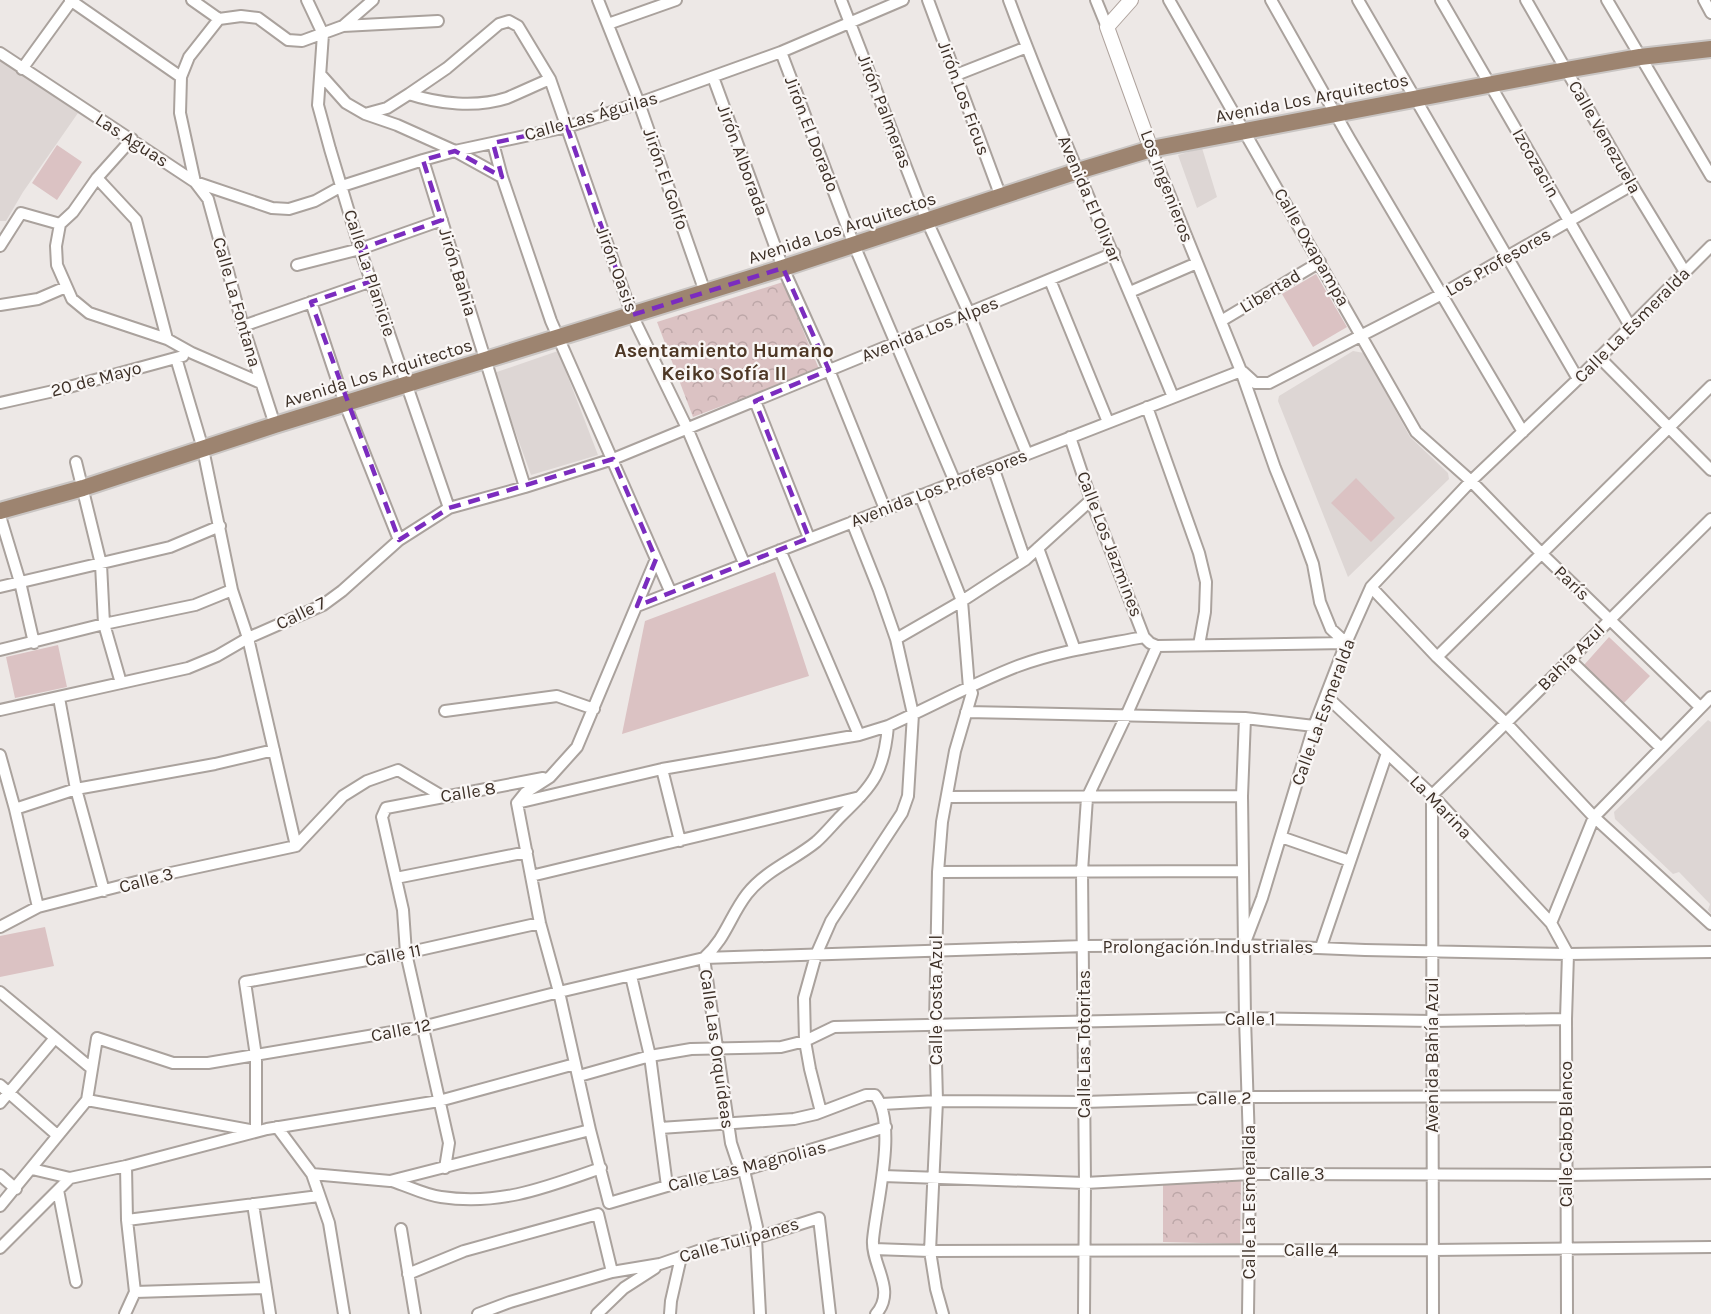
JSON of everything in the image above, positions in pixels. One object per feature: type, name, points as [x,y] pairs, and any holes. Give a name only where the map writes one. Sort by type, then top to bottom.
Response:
[{"type":"main road","name":"Avenida Los Arquitectos","points":[[0,511],[83,488],[275,425],[783,268],[1151,149],[1566,70],[1640,57],[1711,49]]},
{"type":"street","points":[[22,69],[71,0],[181,76]]},
{"type":"street","points":[[192,0],[219,19],[241,16],[258,18],[288,40],[302,41],[343,26],[438,21]]},
{"type":"street","points":[[307,0],[323,34]]},
{"type":"street","points":[[343,26],[373,0]]},
{"type":"street","name":"Jirón El Golfo","points":[[598,0],[639,103],[705,292]]},
{"type":"street","points":[[608,24],[676,0]]},
{"type":"street","name":"Jirón Palmeras","points":[[841,0],[927,221],[969,313],[1027,454]]},
{"type":"street","name":"Calle Las Águilas","points":[[272,208],[289,209],[302,205],[342,186],[455,151],[567,127],[781,52],[903,0]]},
{"type":"street","name":"Jirón Los Ficus","points":[[928,0],[1001,197]]},
{"type":"street","name":"Avenida El Olivar","points":[[1009,0],[1173,397]]},
{"type":"street","name":"Los Ingenieros","points":[[1096,0],[1151,149],[1241,371],[1275,468],[1313,564],[1320,602],[1332,629],[1346,643]]},
{"type":"street","points":[[1107,27],[1131,0]]},
{"type":"street","name":"Calle Oxapampa","points":[[1169,0],[1416,432],[1471,481]]},
{"type":"street","points":[[1271,0],[1335,115],[1523,432]]},
{"type":"street","points":[[1358,0],[1578,379]]},
{"type":"street","name":"Izcozacin","points":[[1441,0],[1630,326]]},
{"type":"street","name":"Calle Venezuela","points":[[1526,0],[1632,185],[1685,272]]},
{"type":"street","points":[[1607,0],[1711,176]]},
{"type":"street","points":[[1704,0],[1711,13]]},
{"type":"street","points":[[195,182],[180,114],[181,76],[189,57],[219,19]]},
{"type":"street","name":"Jirón Oasis","points":[[409,94],[447,68],[499,24],[509,21],[518,26],[550,79],[632,315],[687,428],[744,563]]},
{"type":"street","name":"Calle La Planicie","points":[[323,34],[318,105],[360,249],[449,508]]},
{"type":"street","points":[[956,75],[1027,47]]},
{"type":"street","name":"Jirón El Dorado","points":[[781,52],[854,245],[955,482]]},
{"type":"street","name":"Las Aguas","points":[[0,53],[195,182],[272,208]]},
{"type":"street","points":[[321,75],[346,104],[455,151],[502,177]]},
{"type":"street","name":"Jirón Alborada","points":[[713,77],[783,268],[829,370],[885,509]]},
{"type":"street","points":[[365,114],[387,108],[409,94],[434,102],[479,103],[505,98],[550,79]]},
{"type":"street","points":[[132,139],[98,178],[73,212],[60,224],[56,246],[57,265],[72,299],[89,313],[167,339],[192,353],[261,383]]},
{"type":"street","points":[[493,143],[502,177],[551,321],[671,593]]},
{"type":"street","name":"Jirón Bahia","points":[[423,160],[525,487]]},
{"type":"street","points":[[98,178],[136,220],[167,339]]},
{"type":"street","name":"Calle La Fontana","points":[[195,182],[208,199],[243,326],[275,425]]},
{"type":"street","name":"Los Profesores","points":[[1241,371],[1255,383],[1269,383],[1363,337],[1508,258],[1632,185]]},
{"type":"street","points":[[0,246],[5,229],[21,213],[60,224]]},
{"type":"street","points":[[297,265],[360,249],[442,220]]},
{"type":"street","name":"Calle La Esmeralda","points":[[1248,1314],[1250,1174],[1244,945],[1262,898],[1314,726],[1346,643],[1371,587],[1471,481],[1578,379],[1711,246]]},
{"type":"street","name":"Avenida Los Alpes","points":[[613,459],[1114,253]]},
{"type":"street","name":"Libertad","points":[[1221,321],[1320,262]]},
{"type":"street","points":[[1130,292],[1197,263]]},
{"type":"street","points":[[1050,280],[1108,422]]},
{"type":"street","points":[[243,326],[372,281]]},
{"type":"street","points":[[0,305],[38,299],[66,287]]},
{"type":"street","points":[[311,302],[345,404],[399,540]]},
{"type":"street","name":"20 de Mayo","points":[[0,403],[58,390],[192,353]]},
{"type":"street","points":[[176,357],[203,449],[232,590],[248,638],[296,846]]},
{"type":"street","points":[[1599,357],[1711,470]]},
{"type":"street","name":"Avenida Los Profesores","points":[[637,606],[1241,371]]},
{"type":"street","points":[[1437,657],[1711,386]]},
{"type":"street","points":[[755,401],[809,538]]},
{"type":"street","points":[[1147,407],[1199,553],[1206,582],[1205,612],[1199,645]]},
{"type":"street","name":"Calle Los Jazmines","points":[[1070,437],[1091,500],[1144,637],[1157,646]]},
{"type":"street","name":"Calle 7","points":[[0,710],[188,668],[217,656],[248,638],[323,605],[399,540],[449,508],[613,459]]},
{"type":"street","points":[[76,462],[102,564],[104,624],[121,683]]},
{"type":"street","points":[[993,467],[1025,560]]},
{"type":"street","name":"París","points":[[1471,481],[1542,554],[1701,707]]},
{"type":"street","name":"Calle Costa Azul","points":[[920,495],[962,602],[969,688],[972,693],[955,750],[942,822],[938,872],[935,1024],[937,1101],[930,1251],[936,1289],[943,1314]]},
{"type":"street","points":[[896,639],[962,602],[1025,560],[1091,500]]},
{"type":"street","points":[[0,516],[20,582],[34,643]]},
{"type":"street","name":"Bahia Azul","points":[[1432,795],[1507,724],[1569,659],[1711,519]]},
{"type":"street","points":[[660,1128],[794,1119],[821,1112],[805,1041],[804,998],[816,955],[831,921],[902,813],[908,796],[914,714],[896,639],[852,522]]},
{"type":"street","points":[[0,587],[170,547],[220,526]]},
{"type":"street","points":[[1038,548],[1076,650]]},
{"type":"street","points":[[780,550],[859,735]]},
{"type":"street","points":[[517,803],[525,793],[550,777],[577,747],[656,559]]},
{"type":"street","points":[[1371,587],[1437,657],[1507,724],[1593,817],[1711,924]]},
{"type":"street","points":[[0,650],[195,604],[232,590]]},
{"type":"street","points":[[517,803],[662,769],[859,735],[888,726],[964,689],[1019,666],[1076,650],[1144,637]]},
{"type":"street","points":[[1157,646],[1346,643]]},
{"type":"street","name":"Calle Las Totoritas","points":[[1084,1314],[1085,1022],[1082,871],[1087,798],[1157,646]]},
{"type":"street","points":[[1569,659],[1661,748]]},
{"type":"street","points":[[445,711],[557,696],[594,709]]},
{"type":"street","name":"La Marina","points":[[1326,696],[1432,795],[1551,923],[1568,954]]},
{"type":"street","points":[[1551,923],[1593,817],[1711,697]]},
{"type":"street","points":[[59,698],[76,789],[104,891]]},
{"type":"street","points":[[966,712],[1245,718],[1314,726]]},
{"type":"street","points":[[1244,945],[1242,796],[1245,718]]},
{"type":"street","name":"Calle Las Orquídeas","points":[[760,1314],[757,1227],[744,1170],[731,1143],[704,958],[717,946],[747,894],[773,869],[816,842],[860,797],[877,775],[886,752],[888,726]]},
{"type":"street","points":[[15,809],[76,789],[215,764],[274,750]]},
{"type":"street","points":[[1321,947],[1387,753]]},
{"type":"street","points":[[0,755],[38,908]]},
{"type":"street","points":[[662,769],[681,841]]},
{"type":"street","points":[[296,846],[343,796],[367,781],[398,770],[442,796]]},
{"type":"street","name":"Calle 8","points":[[396,878],[382,817],[386,808],[550,777]]},
{"type":"street","name":"Avenida Bahía Azul","points":[[1432,795],[1433,1314]]},
{"type":"street","points":[[947,797],[1242,796]]},
{"type":"street","points":[[531,876],[860,797]]},
{"type":"street","points":[[312,1174],[390,1181],[440,1197],[481,1199],[517,1196],[601,1168],[540,923],[517,803]]},
{"type":"street","points":[[1281,837],[1350,861]]},
{"type":"street","name":"Calle 3","points":[[0,927],[38,908],[171,873],[296,846]]},
{"type":"street","points":[[445,1168],[449,1143],[406,953],[403,910],[396,878],[527,852]]},
{"type":"street","points":[[938,872],[1243,870]]},
{"type":"street","name":"Calle 11","points":[[256,1056],[245,982],[406,953],[540,923]]},
{"type":"street","name":"Prolongación Industriales","points":[[704,958],[1084,946],[1244,945],[1568,954],[1711,952]]},
{"type":"street","name":"Calle Cabo Blanco","points":[[1567,1314],[1566,1019],[1568,954]]},
{"type":"street","name":"Calle 12","points":[[91,1068],[97,1038],[172,1063],[208,1063],[422,1027],[704,958]]},
{"type":"street","points":[[631,976],[650,1056],[667,1186]]},
{"type":"street","points":[[0,992],[91,1068],[87,1100],[0,1206]]},
{"type":"street","name":"Calle 1","points":[[579,1076],[650,1056],[691,1049],[781,1047],[805,1041],[834,1027],[1245,1018],[1432,1021],[1566,1019]]},
{"type":"street","points":[[0,1103],[55,1038]]},
{"type":"street","points":[[256,1056],[256,1131]]},
{"type":"street","points":[[32,1169],[70,1178],[126,1166],[256,1131],[439,1101],[574,1064]]},
{"type":"street","points":[[0,1086],[57,1135]]},
{"type":"street","name":"Calle 2","points":[[821,1112],[866,1095],[876,1095],[882,1104],[937,1101],[1084,1102],[1248,1097],[1566,1096]]},
{"type":"street","points":[[87,1100],[256,1131]]},
{"type":"street","points":[[876,1314],[882,1308],[885,1299],[884,1284],[873,1243],[883,1176],[885,1127],[882,1104]]},
{"type":"street","points":[[277,1127],[312,1174],[320,1196],[329,1222],[344,1314]]},
{"type":"street","name":"Calle Las Magnolias","points":[[601,1168],[609,1203],[667,1186],[744,1170],[885,1127]]},
{"type":"street","points":[[390,1181],[590,1130]]},
{"type":"street","points":[[125,1314],[135,1292],[128,1220],[126,1166]]},
{"type":"street","name":"Calle 3","points":[[883,1176],[1085,1183],[1250,1174],[1711,1173]]},
{"type":"street","points":[[0,1175],[16,1189]]},
{"type":"street","points":[[0,1248],[70,1178]]},
{"type":"street","points":[[58,1190],[76,1282]]},
{"type":"street","points":[[128,1220],[320,1196]]},
{"type":"street","points":[[253,1204],[270,1314]]},
{"type":"street","points":[[408,1274],[464,1251],[598,1214],[612,1272]]},
{"type":"street","name":"Calle Tulipanes","points":[[478,1314],[510,1302],[612,1272],[660,1264],[715,1245],[756,1238],[819,1218],[830,1314]]},
{"type":"street","points":[[401,1229],[415,1314]]},
{"type":"street","name":"Calle 4","points":[[874,1249],[1249,1251],[1711,1247]]},
{"type":"street","points":[[670,1314],[681,1257]]},
{"type":"street","name":"Calle Tulipanes","points":[[597,1314],[624,1288],[660,1264]]},
{"type":"street","points":[[135,1292],[266,1288]]},
{"type":"highlighted area","points":[[567,127],[632,315],[783,268],[829,370],[755,401],[809,538],[637,606],[656,559],[613,459],[449,508],[399,540],[311,302],[372,281],[360,249],[442,220],[423,160],[455,151],[502,177],[493,143]]},
{"type":"shaded area","points":[[0,59],[78,113],[23,192],[6,221],[0,221]]},
{"type":"shaded area","points":[[1202,148],[1217,197],[1197,208],[1178,155]]},
{"type":"shaded area","points":[[558,351],[598,455],[531,475],[494,373]]},
{"type":"shaded area","points":[[1353,351],[1364,353],[1410,437],[1448,473],[1449,479],[1348,577],[1278,401],[1279,396]]},
{"type":"shaded area","points":[[1708,720],[1711,722],[1711,914],[1708,910],[1710,904],[1679,872],[1673,874],[1615,819],[1614,812]]},
{"type":"green space","points":[[57,145],[82,162],[57,200],[32,183]]},
{"type":"green space","points":[[1316,274],[1347,327],[1313,347],[1282,294]]},
{"type":"green space","points":[[783,282],[819,369],[693,417],[657,322]]},
{"type":"green space","points":[[1356,478],[1395,518],[1371,542],[1331,503]]},
{"type":"green space","points":[[775,572],[809,676],[622,734],[645,621]]},
{"type":"green space","points":[[1609,637],[1650,676],[1624,703],[1584,665]]},
{"type":"green space","points":[[58,645],[67,687],[15,698],[6,657]]},
{"type":"green space","points":[[45,927],[54,966],[0,977],[0,936]]},
{"type":"green space","points":[[1241,1179],[1240,1244],[1163,1242],[1163,1180]]},
{"type":"district","name":"Asentamiento Humano Keiko Sofía II","points":[[724,362]]}]
